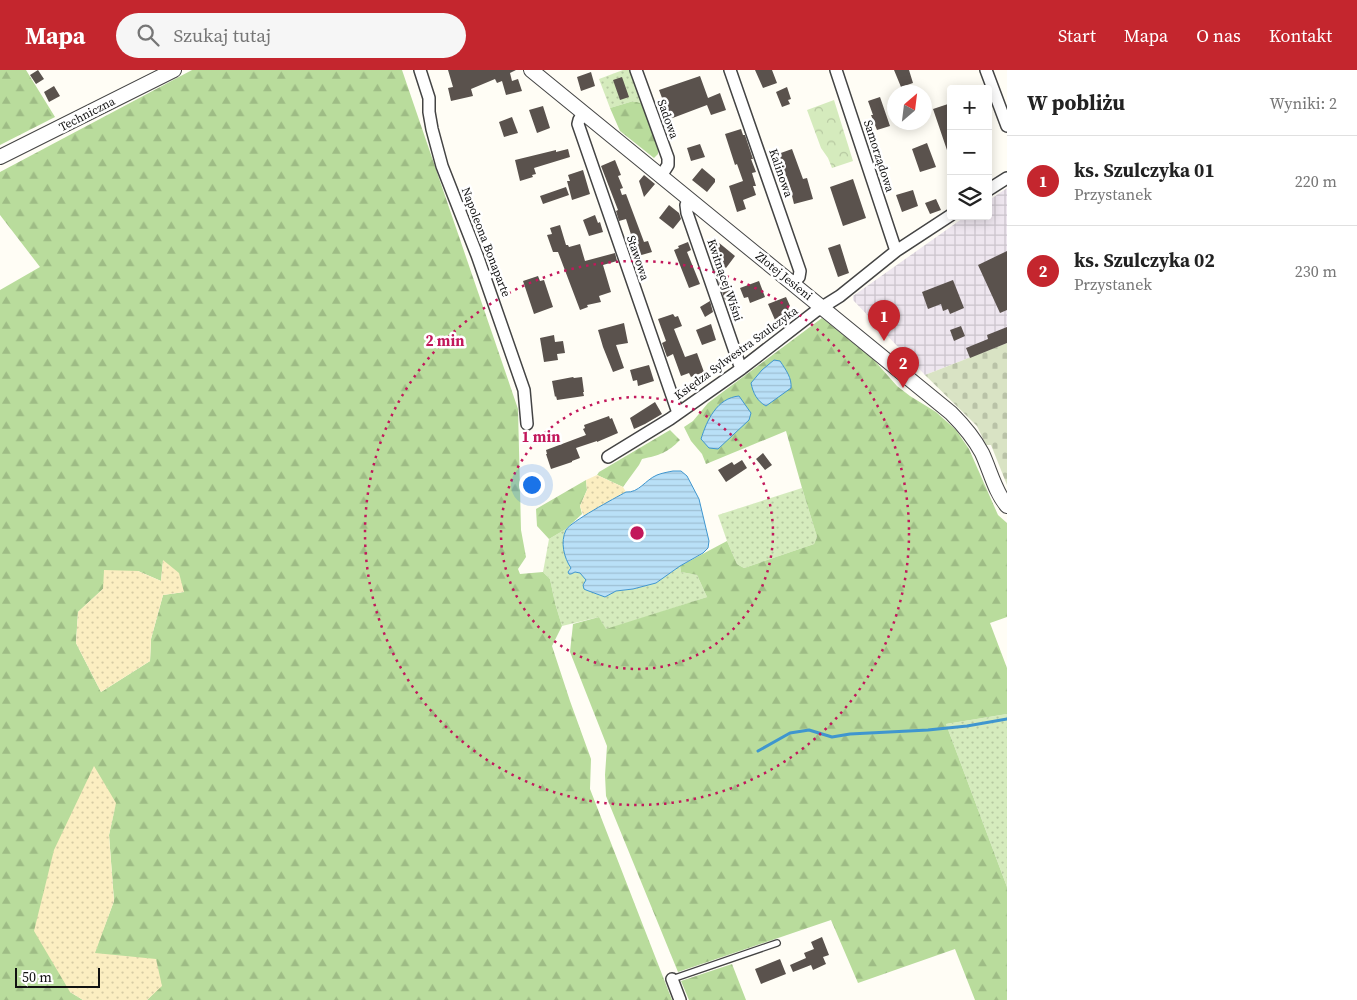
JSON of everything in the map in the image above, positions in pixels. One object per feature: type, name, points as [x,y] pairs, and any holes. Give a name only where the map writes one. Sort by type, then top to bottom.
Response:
[{"type":"street","name":"Techniczna","points":[[0,157],[174,70]]},
{"type":"street","name":"Napoleona Bonaparte","points":[[420,70],[429,98],[432,129],[442,166],[477,255],[524,390],[526,424]]},
{"type":"street","name":"Złotej Jesieni","points":[[531,70],[916,383],[958,420],[981,452],[1001,498],[1007,506]]},
{"type":"street","name":"Sadowa","points":[[636,70],[668,158],[668,165],[661,176]]},
{"type":"street","name":"Kalinowa","points":[[730,70],[800,271],[799,277],[793,284]]},
{"type":"street","name":"Samorządowa","points":[[836,70],[896,251]]},
{"type":"street","points":[[986,70],[1007,126]]},
{"type":"street","name":"Stawowa","points":[[583,113],[578,124],[678,413]]},
{"type":"street","points":[[992,187],[1007,178]]},
{"type":"street","name":"Kwitnącej Wiśni","points":[[690,200],[686,205],[687,213],[741,369]]},
{"type":"street","name":"Księdza Sylwestra Szulczyka","points":[[608,457],[678,413],[741,369],[822,307],[840,296],[896,251],[947,218]]},
{"type":"street","points":[[672,979],[680,1000]]},
{"type":"lane","points":[[672,979],[777,943]]},
{"type":"shaded area","points":[[1007,188],[1007,343],[925,375],[853,300],[853,296],[960,220],[992,220],[992,198]]},
{"type":"green space","points":[[0,70],[26,70],[55,117],[0,145]]},
{"type":"green space","points":[[192,70],[402,70],[518,409],[521,530],[526,557],[518,569],[520,574],[543,572],[550,579],[562,626],[552,646],[591,759],[590,789],[672,1000],[147,1000],[162,985],[94,954],[114,901],[109,835],[116,803],[70,992],[83,1000],[0,1000],[0,290],[40,267],[0,215],[0,172]],"holes":[[[163,561],[184,592],[163,595],[151,639],[150,661],[101,692],[76,643],[78,612],[103,589],[138,571],[161,581]]]},
{"type":"green space","points":[[623,70],[632,70],[644,105],[630,102],[610,108],[599,79]]},
{"type":"green space","points":[[834,100],[853,161],[832,168],[821,148],[807,110]]},
{"type":"green space","points":[[630,102],[644,105],[658,148],[658,154],[654,158],[620,131],[610,108]]},
{"type":"green space","points":[[822,318],[874,360],[897,386],[936,412],[956,430],[969,449],[998,515],[1007,523],[1007,617],[990,623],[1007,668],[1007,714],[946,724],[1007,887],[1007,1000],[975,1000],[955,949],[858,983],[831,920],[678,972],[606,796],[607,746],[570,652],[573,624],[599,617],[606,629],[707,597],[697,575],[681,572],[680,566],[727,541],[737,564],[744,568],[814,544],[817,537],[786,431],[706,464],[702,454],[691,441],[684,427],[693,421],[708,403]]},
{"type":"green space","points":[[1007,343],[1007,485],[991,445],[986,445],[977,426],[925,375]]},
{"type":"green space","points":[[670,430],[680,440],[663,453],[642,459],[623,487],[597,475],[599,472]]},
{"type":"green space","points":[[586,480],[587,490],[580,506],[582,514],[566,529],[549,539],[537,526],[536,509]]},
{"type":"green space","points":[[802,488],[817,537],[814,544],[744,568],[737,564],[718,515]]},
{"type":"green space","points":[[566,529],[564,545],[571,568],[568,572],[569,574],[580,573],[605,597],[616,591],[656,583],[680,566],[681,572],[697,575],[707,597],[606,630],[599,617],[562,626],[550,579],[543,572],[549,539]]},
{"type":"green space","points":[[1007,714],[1007,887],[946,724]]},
{"type":"green space","points":[[732,964],[746,1000],[689,1000],[681,981]]},
{"type":"sand","points":[[597,475],[623,487],[626,492],[584,517],[580,506],[587,490],[586,480]]},
{"type":"sand","points":[[163,560],[179,573],[184,592],[163,595],[151,639],[150,661],[101,692],[76,643],[78,612],[103,589],[104,570],[138,571],[161,581]]},
{"type":"sand","points":[[94,766],[116,803],[109,835],[114,901],[95,953],[156,959],[162,986],[147,1000],[83,1000],[70,992],[34,931],[54,850]]},
{"type":"water","points":[[774,360],[780,361],[790,377],[791,388],[766,406],[756,396],[751,383]]},
{"type":"water","points":[[739,396],[751,413],[749,420],[718,449],[709,448],[701,439],[714,411],[725,401]]},
{"type":"water","points":[[673,471],[681,471],[687,476],[699,499],[709,541],[708,548],[656,583],[616,591],[605,597],[584,589],[583,585],[586,580],[580,573],[569,574],[568,572],[571,568],[566,560],[563,540],[569,526],[613,499],[626,492],[635,490],[653,477]]},
{"type":"building","points":[[38,70],[44,79],[36,84],[30,75]]},
{"type":"building","points":[[448,70],[516,70],[510,73],[512,81],[518,79],[522,91],[506,95],[502,81],[497,83],[495,79],[471,89],[473,96],[451,101],[448,88],[453,87]]},
{"type":"building","points":[[755,70],[772,70],[777,83],[763,88]]},
{"type":"building","points":[[894,70],[909,70],[913,83],[900,85]]},
{"type":"building","points":[[591,72],[595,86],[581,91],[577,77]]},
{"type":"building","points":[[700,76],[708,98],[720,93],[726,110],[711,115],[707,105],[670,119],[659,90]]},
{"type":"building","points":[[622,77],[629,97],[620,100],[613,80]]},
{"type":"building","points":[[54,86],[60,96],[49,102],[44,92]]},
{"type":"building","points":[[787,87],[791,99],[788,100],[790,104],[782,107],[776,92]]},
{"type":"building","points":[[880,97],[887,117],[887,127],[877,130],[868,101]]},
{"type":"building","points":[[947,104],[947,150],[933,109]]},
{"type":"building","points":[[543,106],[550,128],[537,133],[529,110]]},
{"type":"building","points":[[512,117],[518,133],[504,137],[499,122]]},
{"type":"building","points":[[741,129],[743,135],[745,135],[756,172],[752,173],[756,186],[753,186],[756,195],[743,200],[746,209],[737,212],[729,186],[743,181],[737,164],[735,165],[725,134]]},
{"type":"building","points":[[927,143],[936,167],[920,172],[912,149]]},
{"type":"building","points":[[700,144],[705,157],[691,161],[687,148]]},
{"type":"building","points":[[568,149],[570,157],[534,168],[536,174],[532,175],[533,177],[520,181],[515,160]]},
{"type":"building","points":[[792,149],[803,179],[807,178],[813,199],[794,204],[778,154]]},
{"type":"building","points":[[615,160],[621,175],[618,176],[623,188],[620,189],[622,195],[626,194],[644,242],[648,241],[652,252],[638,256],[626,219],[619,221],[616,211],[618,210],[601,166]]},
{"type":"building","points":[[702,168],[715,179],[715,182],[707,192],[692,180]]},
{"type":"building","points":[[583,170],[590,194],[572,200],[567,181],[570,181],[568,175]]},
{"type":"building","points":[[644,175],[655,184],[644,197],[639,181]]},
{"type":"building","points":[[853,179],[866,218],[843,226],[830,187]]},
{"type":"building","points":[[566,187],[569,195],[543,204],[540,196]]},
{"type":"building","points":[[913,190],[918,206],[902,212],[896,195]]},
{"type":"building","points":[[936,199],[941,210],[930,214],[925,203]]},
{"type":"building","points":[[669,205],[679,213],[681,219],[673,229],[659,218]]},
{"type":"building","points":[[595,215],[598,223],[600,222],[603,232],[589,236],[583,220]]},
{"type":"building","points":[[560,225],[566,245],[569,247],[580,244],[585,261],[615,253],[617,261],[603,265],[611,292],[599,296],[601,302],[587,305],[588,307],[580,310],[558,252],[553,252],[547,235],[552,234],[550,228]]},
{"type":"building","points":[[688,242],[691,250],[687,252],[700,284],[689,288],[674,250]]},
{"type":"building","points":[[718,242],[735,256],[726,268],[709,253]]},
{"type":"building","points":[[840,244],[849,273],[838,277],[828,248]]},
{"type":"building","points":[[1007,251],[1007,310],[1000,313],[978,265]]},
{"type":"building","points":[[720,267],[728,287],[730,286],[735,294],[725,300],[714,269]]},
{"type":"building","points":[[538,276],[540,281],[544,280],[553,307],[534,314],[523,281]]},
{"type":"building","points":[[953,280],[964,308],[950,314],[948,309],[943,311],[941,304],[928,309],[922,292]]},
{"type":"building","points":[[759,281],[765,297],[750,303],[748,297],[744,298],[740,288]]},
{"type":"building","points":[[786,297],[790,306],[788,307],[790,314],[775,320],[768,304]]},
{"type":"building","points":[[710,301],[713,312],[705,317],[700,307]]},
{"type":"building","points":[[673,314],[675,317],[678,316],[682,326],[674,329],[685,357],[697,353],[704,372],[691,377],[689,373],[681,376],[673,354],[667,357],[662,343],[666,341],[658,319]]},
{"type":"building","points":[[624,323],[628,343],[616,345],[624,368],[613,372],[598,330]]},
{"type":"building","points":[[711,324],[716,340],[702,345],[696,330]]},
{"type":"building","points":[[961,326],[965,336],[954,341],[950,330]]},
{"type":"building","points":[[1007,327],[1007,343],[970,358],[966,348],[988,339],[987,335]]},
{"type":"building","points":[[554,335],[555,342],[563,341],[565,353],[557,354],[558,360],[544,362],[540,338]]},
{"type":"building","points":[[649,365],[654,381],[638,386],[637,380],[633,381],[630,370]]},
{"type":"building","points":[[582,377],[584,396],[557,400],[552,381]]},
{"type":"building","points":[[655,402],[662,414],[634,429],[630,418]]},
{"type":"building","points":[[609,416],[610,419],[612,418],[618,433],[576,448],[580,458],[551,469],[546,450],[586,435],[583,429],[585,428],[584,425]]},
{"type":"building","points":[[763,453],[772,465],[765,470],[756,459]]},
{"type":"building","points":[[742,460],[747,468],[726,482],[718,470],[732,462],[734,465]]},
{"type":"building","points":[[822,937],[829,955],[823,957],[826,964],[813,970],[811,965],[793,972],[790,965],[806,958],[804,953],[814,949],[811,942]]},
{"type":"building","points":[[780,959],[786,974],[761,984],[755,969]]},
{"type":"waterway","points":[[758,751],[790,733],[809,730],[832,737],[850,734],[967,726],[1007,719]]},
{"type":"place","name":"ks. Szulczyka 01","points":[[884,341]]},
{"type":"place","name":"ks. Szulczyka 02","points":[[903,388]]}]
